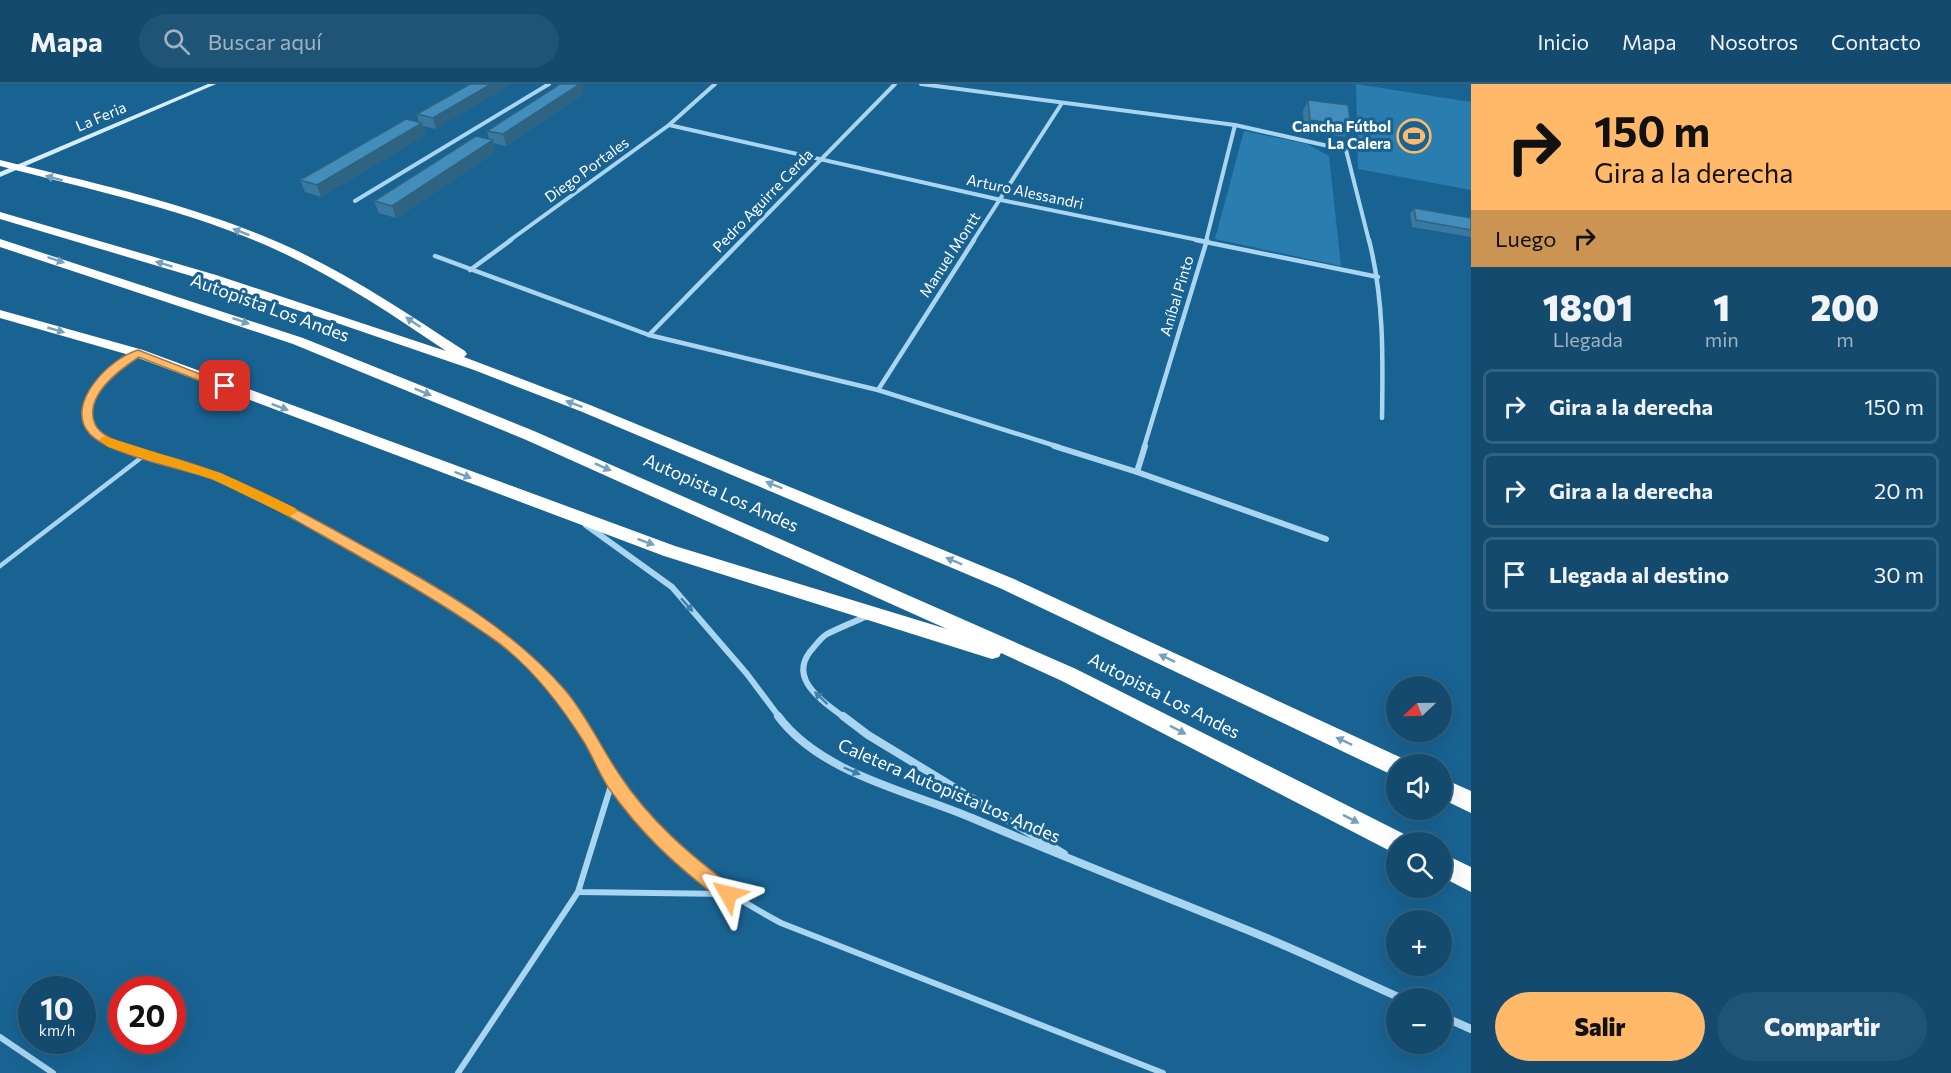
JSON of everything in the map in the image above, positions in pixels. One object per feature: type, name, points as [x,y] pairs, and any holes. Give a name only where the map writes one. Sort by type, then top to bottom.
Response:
[{"type":"highway","points":[[0,163],[182,212],[274,244],[354,284],[479,367]]},
{"type":"highway","name":"Autopista Los Andes","points":[[0,215],[223,282],[479,367],[712,460],[1008,584],[1386,761]]},
{"type":"highway","name":"Autopista Los Andes","points":[[0,243],[309,345],[529,435],[1069,675],[1386,837]]},
{"type":"highway","points":[[0,314],[138,353],[670,551],[1069,675]]},
{"type":"highway","points":[[1452,793],[1471,802]]},
{"type":"highway","points":[[1452,870],[1471,880]]},
{"type":"main road","name":"La Feria","points":[[0,175],[213,84]]},
{"type":"street","points":[[355,201],[549,84]]},
{"type":"street","name":"Diego Portales","points":[[470,270],[669,124],[715,84]]},
{"type":"street","name":"Pedro Aguirre Cerda","points":[[649,335],[895,84]]},
{"type":"street","points":[[921,84],[1235,125],[1346,150],[1378,277],[1383,358],[1382,418]]},
{"type":"street","name":"Manuel Montt","points":[[878,390],[1062,103]]},
{"type":"street","name":"Arturo Alessandri","points":[[669,124],[1000,200],[1378,277]]},
{"type":"street","name":"Aníbal Pinto","points":[[1137,472],[1206,242],[1236,131],[1235,125]]},
{"type":"street","points":[[435,256],[649,335],[878,390],[1137,472],[1326,539]]},
{"type":"street","name":"Caletera Autopista Los Andes","points":[[576,517],[672,588],[747,674],[790,732],[809,748],[847,770],[933,801],[1083,865],[1264,937],[1386,991]]},
{"type":"street","name":"Caletera Autopista Los Andes","points":[[871,614],[825,635],[806,655],[802,670],[806,682],[820,699],[868,735],[1083,865]]},
{"type":"street","points":[[1452,1020],[1471,1029]]},
{"type":"lane","points":[[138,353],[121,364],[97,387],[89,400],[87,412],[89,423],[102,438],[112,444],[217,476],[276,504],[404,575],[493,631],[528,661],[561,696],[590,738],[613,779],[644,820],[682,859],[728,894],[781,923],[1163,1073]]},
{"type":"lane","points":[[0,566],[146,454]]},
{"type":"lane","points":[[458,1073],[578,892],[613,779]]},
{"type":"lane","points":[[578,892],[728,894]]},
{"type":"lane","points":[[0,1037],[53,1073]]},
{"type":"shaded area","name":"Cancha Fútbol La Calera","points":[[1356,84],[1471,102],[1471,190],[1358,169]]},
{"type":"shaded area","points":[[1244,131],[1307,144],[1329,156],[1341,266],[1215,239]]},
{"type":"building","points":[[470,84],[491,84],[433,118],[417,114]]},
{"type":"building","points":[[560,84],[580,84],[503,134],[487,131]]},
{"type":"building","points":[[1308,100],[1348,105],[1351,126],[1310,120]]},
{"type":"building","points":[[406,119],[422,123],[317,185],[300,180]]},
{"type":"building","points":[[476,136],[493,140],[392,206],[374,201]]},
{"type":"building","points":[[1414,208],[1471,218],[1471,230],[1416,220]]},
{"type":"slow traffic","points":[[104,440],[217,476],[290,512]]},
{"type":"place","name":"Cancha Fútbol La Calera","points":[[1414,136]]},
{"type":"route","points":[[225,386],[138,353],[121,364],[97,387],[89,400],[87,412],[89,423],[94,431],[112,444],[217,476],[276,504],[413,580],[493,631],[528,661],[561,696],[590,738],[613,779],[644,820],[682,859],[728,894]]}]
